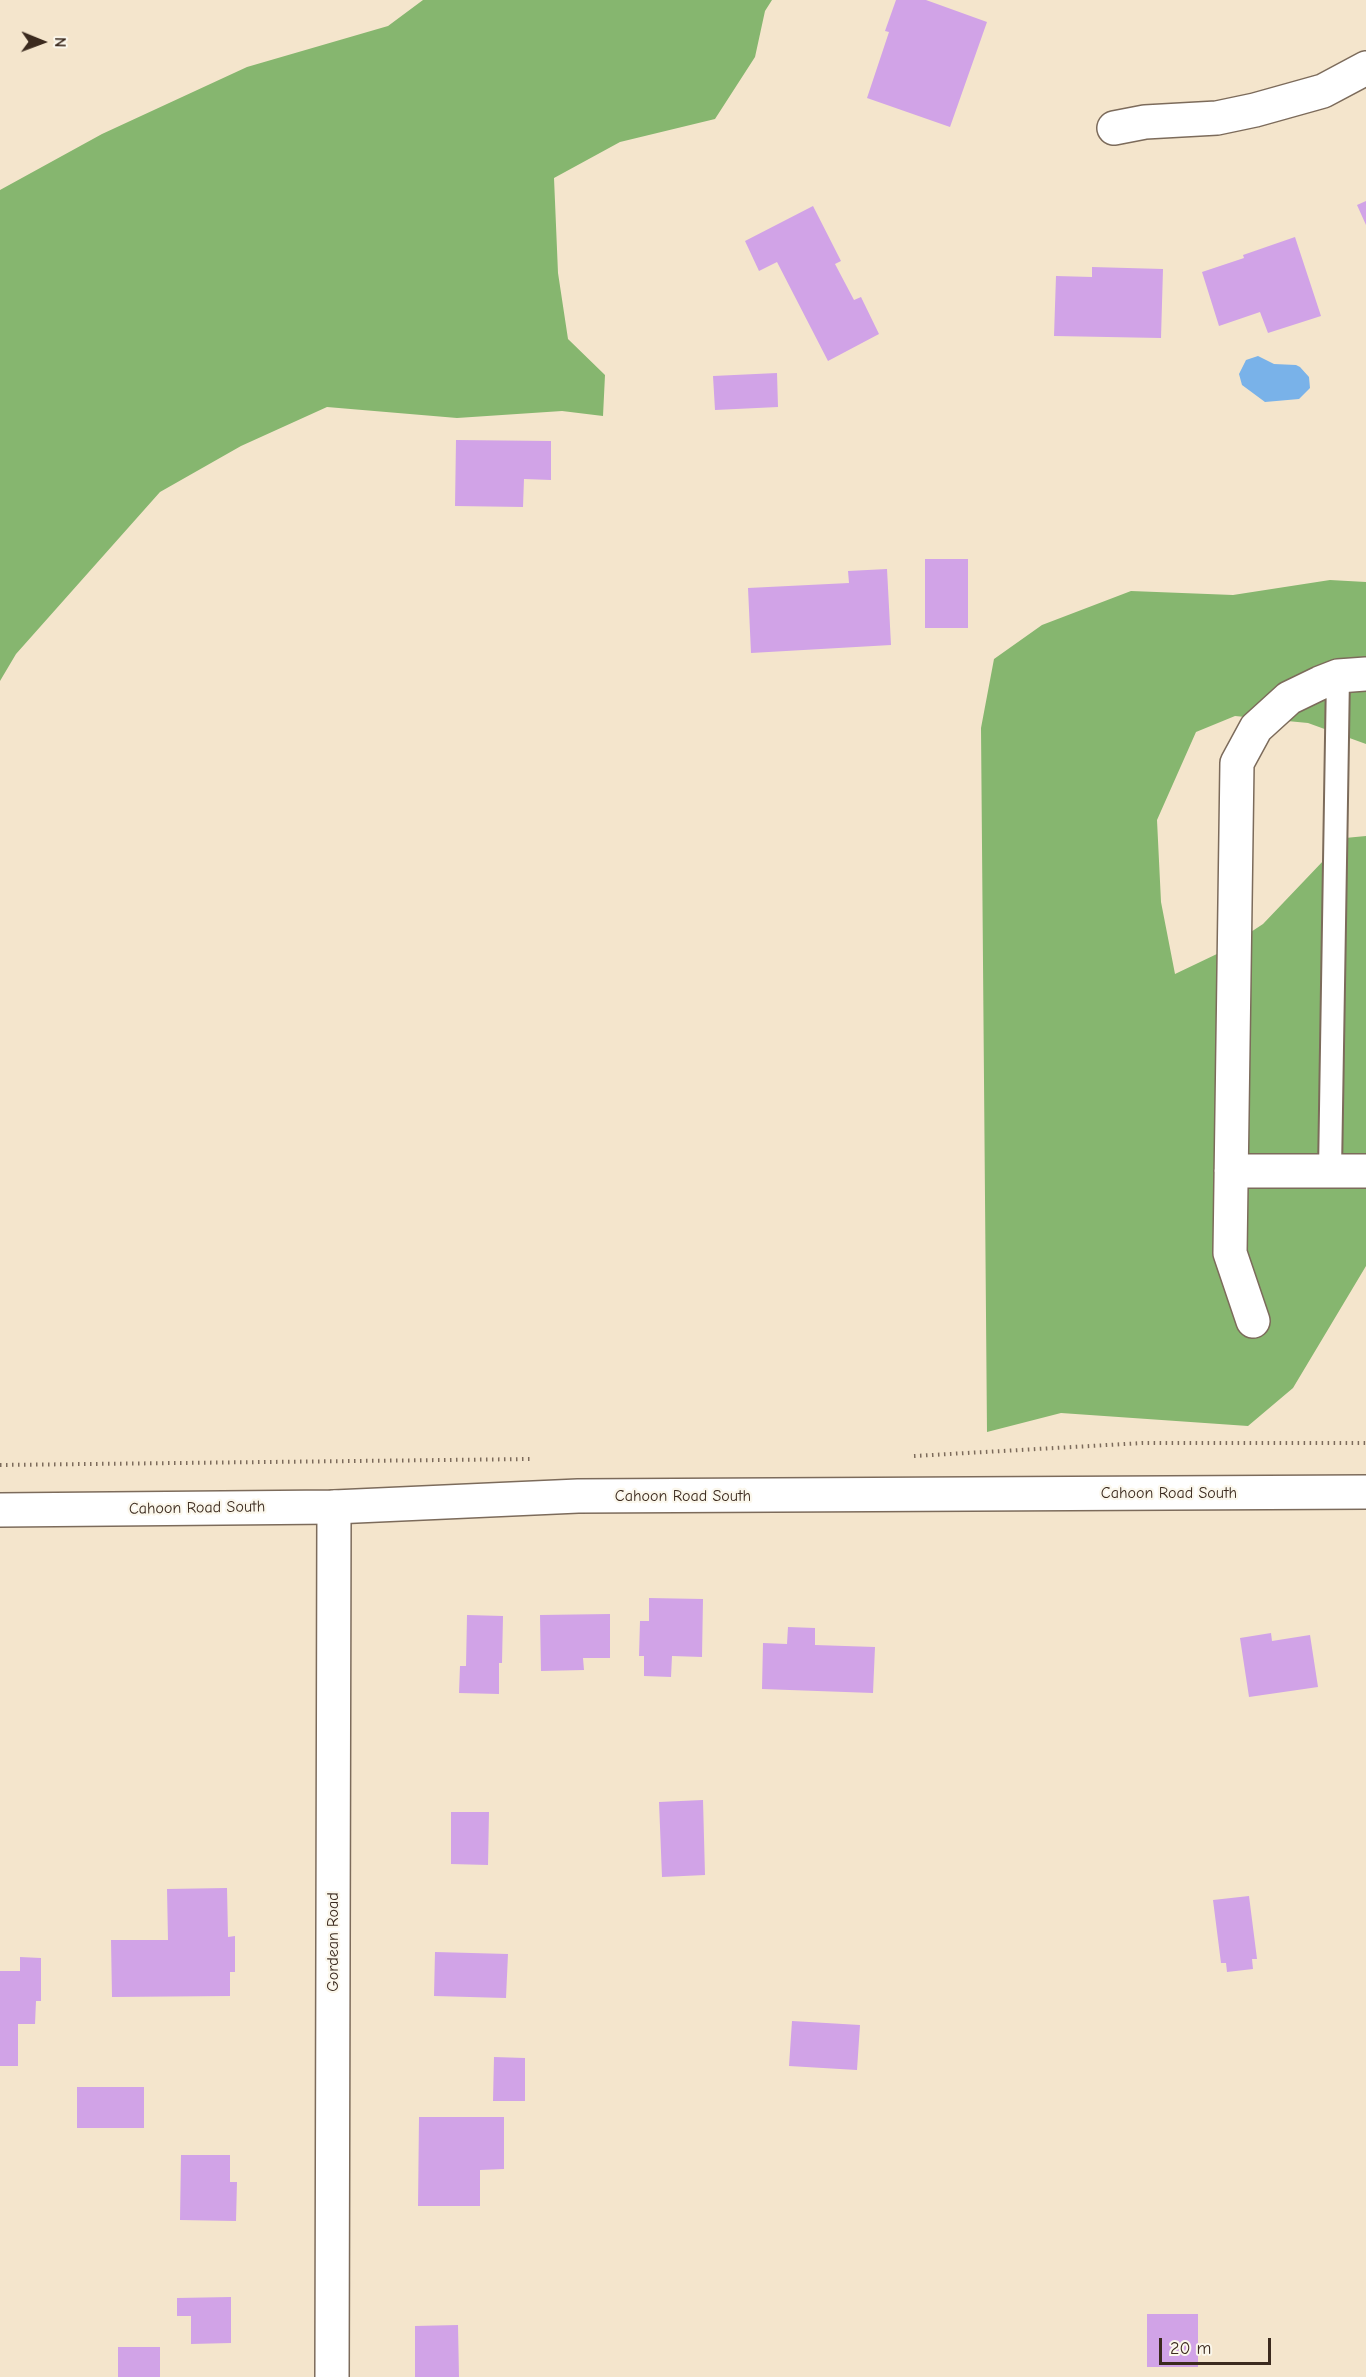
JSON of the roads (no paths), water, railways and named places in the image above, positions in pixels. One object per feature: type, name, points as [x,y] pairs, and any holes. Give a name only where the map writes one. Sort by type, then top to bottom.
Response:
[{"type":"street","points":[[1114,128],[1145,122],[1217,118],[1255,110],[1323,90],[1366,68]]},
{"type":"street","points":[[1253,1321],[1230,1253],[1237,763],[1256,728],[1289,698],[1320,682],[1352,675]]},
{"type":"street","points":[[1231,1171],[1366,1171]]},
{"type":"street","name":"Cahoon Road South","points":[[0,1510],[334,1507],[578,1496],[1366,1492]]},
{"type":"street","name":"Gordean Road","points":[[332,2377],[334,1507]]},
{"type":"lane","points":[[1330,1171],[1352,675]]},
{"type":"water","points":[[1258,356],[1274,364],[1300,367],[1309,377],[1310,388],[1299,399],[1265,402],[1242,385],[1239,374],[1246,360]]}]
